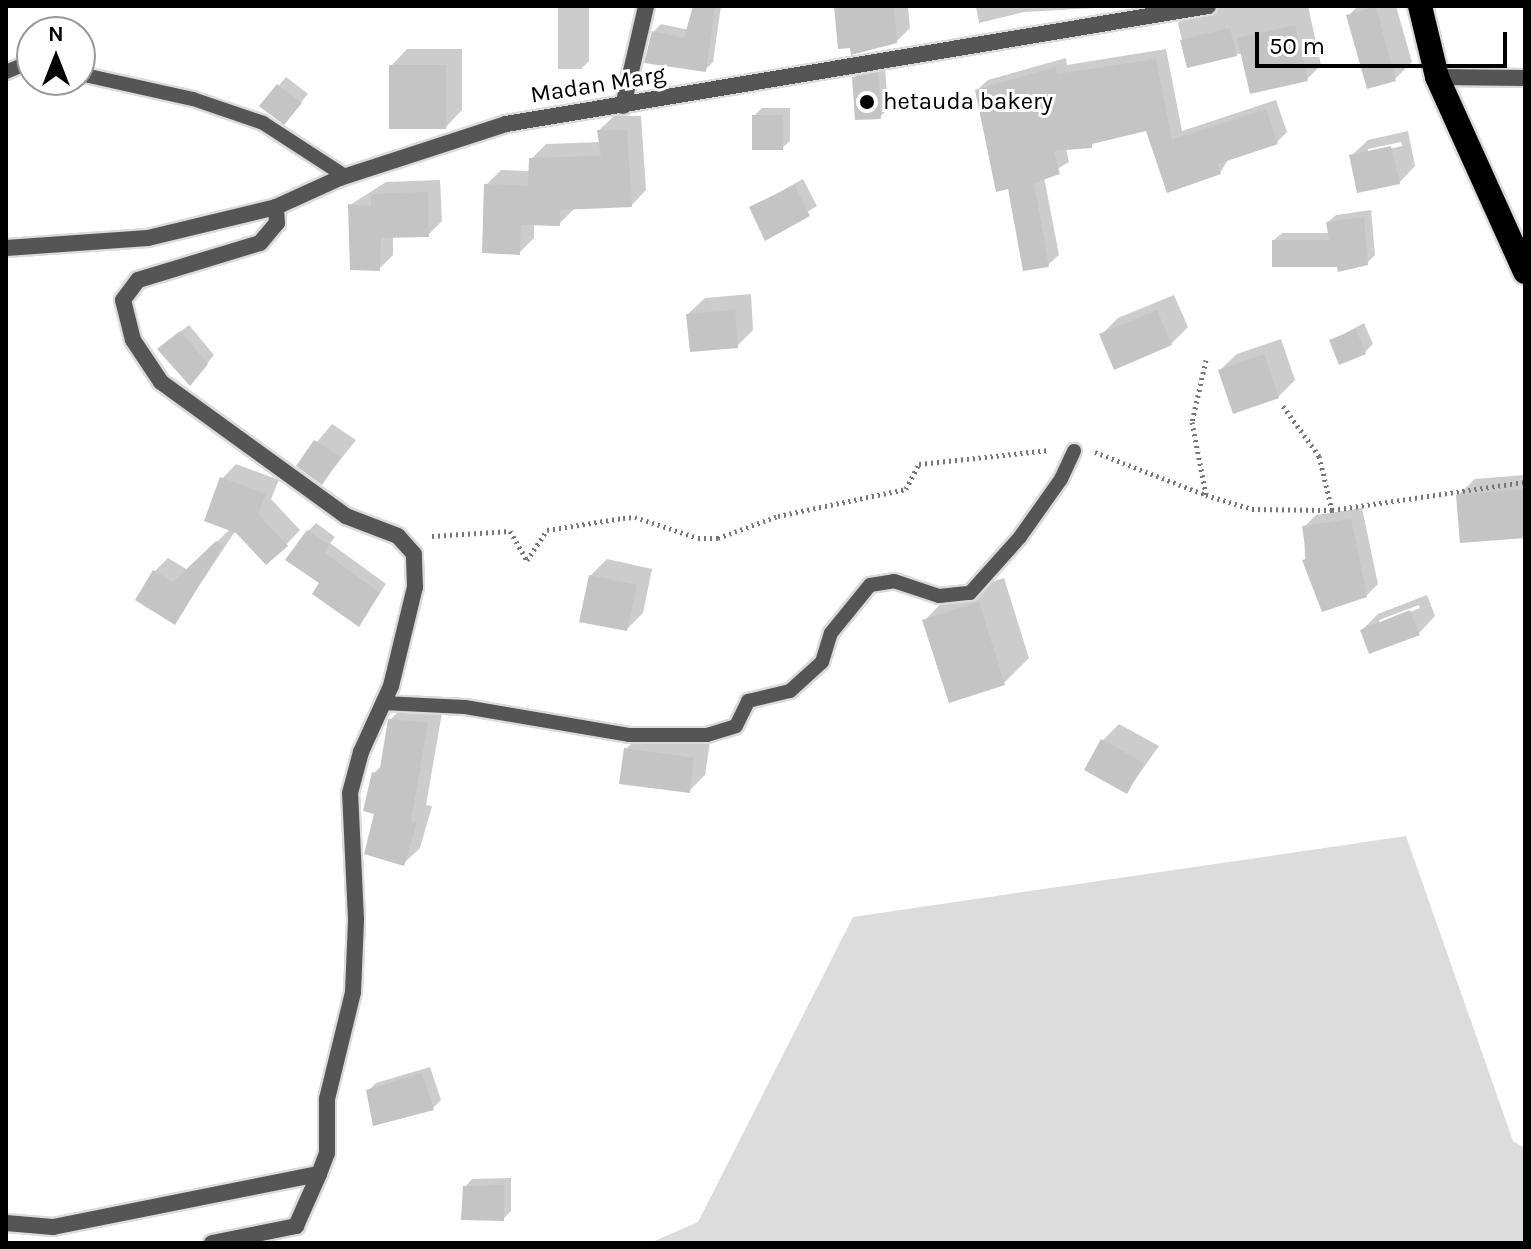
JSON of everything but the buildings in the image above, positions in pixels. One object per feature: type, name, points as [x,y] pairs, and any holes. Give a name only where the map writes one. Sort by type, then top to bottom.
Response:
[{"type":"highway","points":[[1420,6],[1437,77],[1525,272]]},
{"type":"street","points":[[623,106],[646,6]]},
{"type":"street","name":"Madan Marg","points":[[6,248],[148,238],[276,207],[345,176],[506,124],[1208,6]]},
{"type":"street","points":[[1437,77],[1525,78]]},
{"type":"street","points":[[212,1243],[296,1226],[327,1153],[327,1099],[353,992],[356,919],[350,793],[361,752],[383,703],[415,587],[414,554],[398,536],[346,516],[161,382],[133,340],[123,300],[138,280],[260,243],[277,223],[276,207]]},
{"type":"street","points":[[6,1223],[53,1227],[319,1174]]},
{"type":"lane","points":[[96,78],[193,99],[263,123],[345,176]]},
{"type":"lane","points":[[383,703],[465,707],[629,735],[707,735],[736,726],[748,701],[790,691],[822,662],[831,633],[870,585],[894,581],[939,596],[970,593],[1020,537],[1061,479],[1074,451]]},
{"type":"path","points":[[1206,360],[1192,422],[1206,495]]},
{"type":"path","points":[[1283,406],[1319,456],[1332,510]]},
{"type":"path","points":[[409,548],[426,536],[510,531],[527,560],[547,530],[635,517],[698,538],[718,538],[778,516],[906,489],[919,464],[1074,451],[1094,451],[1140,474],[1252,509],[1332,510],[1525,482]]},
{"type":"shaded area","points":[[1406,836],[1513,1141],[1525,1148],[1525,1243],[650,1243],[698,1222],[853,917]]},
{"type":"place","name":"hetauda bakery","points":[[867,102]]}]
